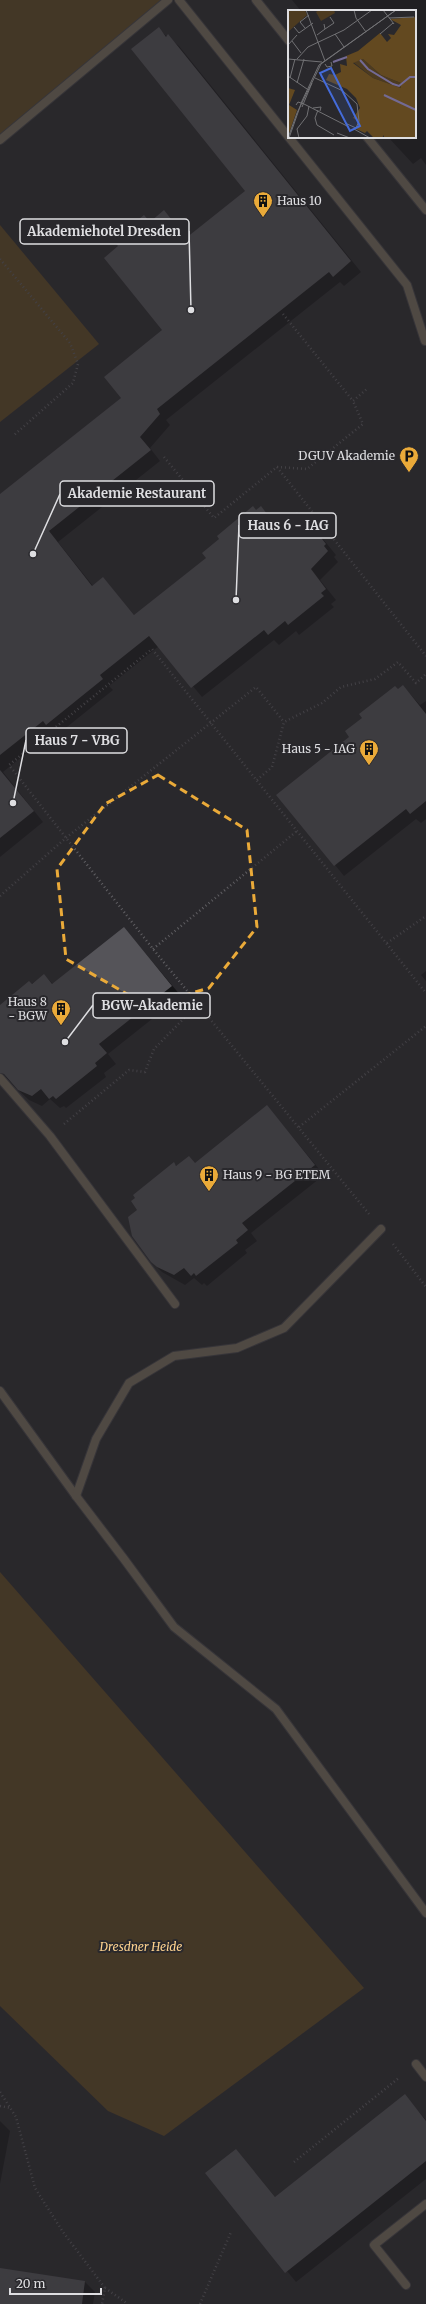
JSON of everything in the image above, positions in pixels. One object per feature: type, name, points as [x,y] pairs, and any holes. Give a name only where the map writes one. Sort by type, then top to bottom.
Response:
[{"type":"lane","points":[[0,140],[168,0]]},
{"type":"lane","points":[[179,0],[288,136]]},
{"type":"lane","points":[[256,0],[288,40]]},
{"type":"lane","points":[[289,138],[407,285],[425,341]]},
{"type":"lane","points":[[368,138],[426,210]]},
{"type":"lane","points":[[0,1078],[50,1136],[175,1304]]},
{"type":"lane","points":[[76,1496],[96,1439],[129,1383],[174,1356],[237,1348],[284,1328],[381,1228]]},
{"type":"lane","points":[[0,1391],[174,1627],[276,1709],[426,1912]]},
{"type":"lane","points":[[416,2064],[426,2077]]},
{"type":"lane","points":[[406,2286],[374,2245],[426,2204]]},
{"type":"path","points":[[0,259],[70,343],[78,364],[74,384],[13,436]]},
{"type":"path","points":[[164,457],[214,518],[277,467],[307,469],[363,424],[353,401],[283,314]]},
{"type":"path","points":[[353,401],[368,388]]},
{"type":"path","points":[[277,467],[426,656]]},
{"type":"path","points":[[426,993],[297,832],[212,722],[152,649],[9,765],[67,837],[153,949],[381,1228],[426,1286]]},
{"type":"path","points":[[257,780],[272,767],[284,722],[322,703],[341,687],[375,679],[398,662],[416,683],[426,674]]},
{"type":"path","points":[[0,896],[67,837],[256,687],[284,722]]},
{"type":"path","points":[[153,949],[297,832]]},
{"type":"path","points":[[387,943],[426,916]]},
{"type":"path","points":[[50,1136],[129,1070],[145,1072],[154,1049],[198,1004]]},
{"type":"path","points":[[299,1127],[426,1026]]},
{"type":"path","points":[[294,2162],[416,2064]]},
{"type":"path","points":[[0,2092],[16,2116],[35,2188],[63,2232],[104,2288],[128,2304]]},
{"type":"path","points":[[0,2106],[11,2108]]},
{"type":"path","points":[[200,2304],[231,2232]]},
{"type":"path","points":[[102,2304],[104,2288]]},
{"type":"highlighted area","points":[[158,775],[247,830],[257,927],[209,988],[148,1006],[66,959],[57,869],[105,804]]},
{"type":"green space","points":[[0,0],[168,0],[0,140]]},
{"type":"green space","points":[[0,225],[99,344],[0,422]]},
{"type":"green space","name":"Dresdner Heide","points":[[0,1572],[364,1988],[164,2136],[108,2111],[0,2006]]},
{"type":"building","points":[[159,27],[166,37],[168,34],[351,261],[333,277],[329,272],[157,409],[160,414],[140,437],[151,450],[49,531],[92,586],[103,577],[134,615],[206,558],[202,553],[219,539],[217,536],[253,506],[256,510],[261,506],[276,526],[297,512],[302,518],[304,516],[326,544],[324,546],[328,551],[311,569],[326,589],[321,593],[324,596],[288,625],[285,621],[268,635],[264,630],[191,688],[149,636],[100,675],[103,679],[46,725],[43,721],[0,755],[0,494],[121,398],[104,377],[162,330],[104,258],[118,246],[113,240],[144,215],[150,222],[164,210],[186,238],[245,191],[131,49]]},
{"type":"building","name":"Haus 5 - IAG","points":[[403,685],[426,714],[426,801],[410,814],[406,809],[334,866],[276,795],[349,737],[345,731],[362,718],[359,714],[395,686],[398,689]]},
{"type":"building","points":[[0,770],[34,811],[0,838]]},
{"type":"building","name":"Haus 8 - BGW","points":[[124,927],[172,986],[99,1044],[107,1053],[95,1063],[97,1066],[56,1099],[53,1096],[49,1099],[41,1089],[32,1096],[18,1090],[4,1074],[0,1073],[0,1005],[29,981],[32,984],[44,974],[52,984]]},
{"type":"building","name":"Haus 9 - BG ETEM","points":[[267,1105],[315,1165],[242,1223],[248,1230],[236,1240],[238,1243],[196,1276],[194,1273],[191,1276],[184,1268],[174,1275],[157,1267],[151,1262],[132,1236],[128,1217],[137,1210],[131,1201],[135,1198],[133,1195],[174,1162],[176,1166],[189,1156],[195,1163]]},
{"type":"building","points":[[405,2094],[426,2121],[426,2161],[285,2273],[205,2173],[236,2149],[275,2197]]},
{"type":"building","points":[[0,2268],[85,2281],[82,2304],[0,2304]]},
{"type":"place","name":"Haus 10","points":[[263,218]]},
{"type":"place","name":"Akademiehotel Dresden","points":[[191,310]]},
{"type":"place","name":"DGUV Akademie","points":[[409,473]]},
{"type":"place","name":"Akademie Restaurant","points":[[33,554]]},
{"type":"place","name":"Haus 6 - IAG","points":[[236,600]]},
{"type":"place","name":"Haus 5 - IAG","points":[[369,766]]},
{"type":"place","name":"Haus 7 - VBG","points":[[13,803]]},
{"type":"place","name":"Haus 8 - BGW","points":[[61,1026]]},
{"type":"place","name":"BGW-Akademie","points":[[65,1042]]},
{"type":"place","name":"Haus 9 - BG ETEM","points":[[209,1192]]}]
